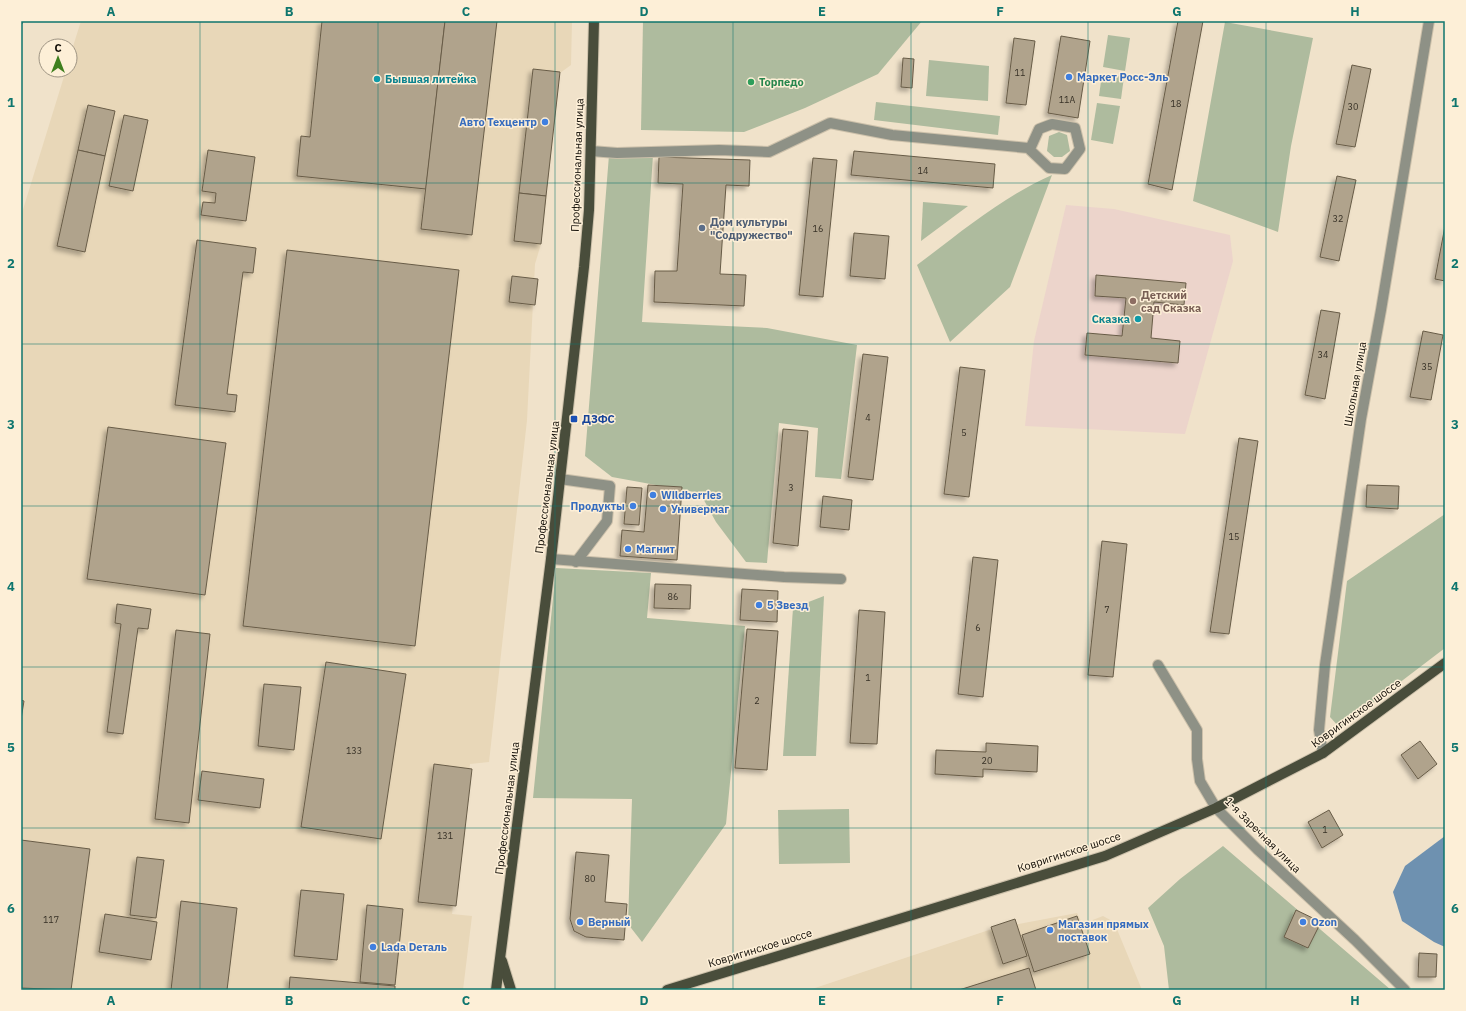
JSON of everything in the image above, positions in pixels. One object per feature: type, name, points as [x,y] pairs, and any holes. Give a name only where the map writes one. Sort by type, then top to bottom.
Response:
[{"type":"main road","name":"Профессиональная улица","points":[[496,990],[551,559],[584,267],[589,210],[594,21]]},
{"type":"main road","name":"Ковригинское шоссе","points":[[667,990],[1105,856],[1216,808],[1323,753],[1445,663]]},
{"type":"main road","name":"Профессиональная улица","points":[[501,953],[505,973],[511,990]]},
{"type":"street","name":"Школьная улица","points":[[1323,753],[1319,730],[1333,611],[1361,419],[1429,21]]},
{"type":"street","points":[[591,151],[617,153],[720,150],[769,152],[830,123],[892,135],[1028,148],[1030,150],[1049,168],[1065,169],[1080,149],[1075,128],[1052,124],[1039,129],[1030,150]]},
{"type":"street","points":[[560,479],[610,486],[607,521],[576,562]]},
{"type":"street","points":[[551,559],[576,562],[841,579]]},
{"type":"street","name":"1-я Заречная улица","points":[[1158,665],[1197,730],[1197,759],[1200,781],[1216,808],[1257,849],[1355,940],[1405,990]]},
{"type":"shaded area","points":[[81,21],[572,21],[571,65],[560,73],[541,244],[535,264],[527,420],[489,762],[470,764],[452,914],[472,916],[463,990],[21,990],[21,216],[64,78],[78,78],[78,38],[76,38]]},
{"type":"shaded area","name":"Детский сад Сказка","points":[[1066,205],[1114,209],[1230,235],[1233,261],[1185,434],[1025,426],[1034,341]]},
{"type":"shaded area","points":[[1077,913],[1081,921],[1090,921],[1103,916],[1114,922],[1142,990],[809,990],[992,929]]},
{"type":"green space","name":"Торпедо","points":[[643,21],[922,21],[878,74],[805,108],[744,132],[641,130]]},
{"type":"green space","points":[[1225,22],[1313,38],[1291,146],[1278,232],[1193,201]]},
{"type":"green space","points":[[1108,35],[1130,38],[1125,71],[1103,67]]},
{"type":"green space","points":[[929,60],[989,66],[988,101],[926,96]]},
{"type":"green space","points":[[1102,74],[1124,77],[1121,99],[1099,96]]},
{"type":"green space","points":[[876,102],[1000,116],[998,135],[874,120]]},
{"type":"green space","points":[[1097,103],[1120,106],[1113,144],[1091,140]]},
{"type":"green space","points":[[1059,132],[1067,135],[1070,151],[1062,157],[1054,157],[1047,151],[1049,136]]},
{"type":"green space","points":[[609,155],[653,155],[642,322],[767,328],[857,345],[841,479],[815,477],[818,428],[779,423],[767,563],[746,562],[716,522],[700,493],[612,477],[585,456]]},
{"type":"green space","points":[[1052,175],[1010,287],[950,342],[917,265],[965,228],[999,205]]},
{"type":"green space","points":[[923,202],[968,206],[921,241]]},
{"type":"green space","points":[[1445,514],[1445,648],[1340,728],[1330,717],[1347,581]]},
{"type":"green space","points":[[556,568],[651,573],[647,618],[745,626],[726,824],[642,942],[628,924],[632,799],[533,798]]},
{"type":"green space","points":[[824,596],[816,756],[783,756],[793,608]]},
{"type":"green space","points":[[849,809],[850,863],[779,864],[778,810]]},
{"type":"green space","points":[[1223,846],[1391,990],[1169,990],[1164,946],[1148,908],[1180,879]]},
{"type":"water","points":[[1445,836],[1445,947],[1434,942],[1402,921],[1393,892],[1405,866]]},
{"type":"building","name":"Бывшая литейка","points":[[322,21],[445,21],[426,189],[297,176],[301,136],[310,137]]},
{"type":"building","points":[[445,21],[497,21],[472,235],[421,229]]},
{"type":"building","points":[[1178,21],[1203,21],[1172,190],[1148,184]]},
{"type":"building","name":"Маркет Росс-Эль","points":[[1061,36],[1090,41],[1078,118],[1048,113]]},
{"type":"building","points":[[1014,38],[1035,41],[1026,105],[1006,103]]},
{"type":"building","points":[[903,58],[914,59],[912,88],[901,87]]},
{"type":"building","points":[[1352,65],[1371,69],[1355,147],[1336,144]]},
{"type":"building","points":[[533,69],[560,72],[546,196],[519,193]]},
{"type":"building","points":[[88,105],[115,111],[105,156],[78,150]]},
{"type":"building","points":[[124,115],[148,120],[133,191],[109,186]]},
{"type":"building","points":[[78,150],[105,156],[85,252],[57,246]]},
{"type":"building","points":[[208,150],[255,157],[246,221],[201,215],[203,202],[215,203],[216,193],[202,191]]},
{"type":"building","points":[[854,151],[995,164],[993,188],[851,175]]},
{"type":"building","name":"Дом культуры \"Содружество\"","points":[[659,157],[750,160],[749,186],[726,185],[720,274],[746,275],[744,306],[654,302],[655,271],[677,271],[683,184],[658,183]]},
{"type":"building","points":[[813,158],[837,160],[823,297],[799,295]]},
{"type":"building","points":[[1337,176],[1356,180],[1339,261],[1320,257]]},
{"type":"building","points":[[519,193],[546,196],[541,244],[514,241]]},
{"type":"building","points":[[1445,226],[1445,281],[1435,279]]},
{"type":"building","points":[[854,233],[889,236],[885,279],[850,276]]},
{"type":"building","points":[[197,240],[256,248],[253,273],[243,272],[227,394],[237,395],[235,412],[175,405]]},
{"type":"building","points":[[287,250],[459,270],[415,646],[243,626]]},
{"type":"building","name":"Сказка","points":[[1096,275],[1186,283],[1184,305],[1154,302],[1151,338],[1180,341],[1178,363],[1085,355],[1087,333],[1122,336],[1126,298],[1095,296]]},
{"type":"building","points":[[512,276],[538,279],[535,305],[509,302]]},
{"type":"building","points":[[1321,310],[1340,313],[1325,399],[1305,395]]},
{"type":"building","points":[[1423,331],[1443,335],[1431,400],[1410,397]]},
{"type":"building","points":[[863,354],[888,357],[873,480],[848,477]]},
{"type":"building","points":[[960,367],[985,370],[969,497],[944,494]]},
{"type":"building","points":[[108,427],[226,443],[205,595],[87,579]]},
{"type":"building","points":[[783,429],[808,431],[798,546],[773,543]]},
{"type":"building","points":[[1239,438],[1258,441],[1229,634],[1210,632]]},
{"type":"building","name":"Универмаг","points":[[648,485],[682,487],[677,560],[620,556],[622,530],[644,532]]},
{"type":"building","points":[[1367,485],[1399,486],[1398,509],[1366,507]]},
{"type":"building","name":"Продукты","points":[[627,487],[642,488],[639,525],[624,524]]},
{"type":"building","points":[[823,496],[852,500],[849,530],[820,527]]},
{"type":"building","points":[[1102,541],[1127,544],[1113,677],[1088,675]]},
{"type":"building","points":[[973,557],[998,560],[983,697],[958,694]]},
{"type":"building","points":[[655,584],[691,585],[690,609],[654,608]]},
{"type":"building","name":"5 Звезд","points":[[742,589],[778,591],[777,622],[740,620]]},
{"type":"building","points":[[117,604],[151,609],[148,629],[138,628],[123,734],[107,732],[121,624],[115,623]]},
{"type":"building","points":[[859,610],[885,612],[877,744],[850,743]]},
{"type":"building","points":[[747,629],[778,631],[767,770],[735,768]]},
{"type":"building","points":[[176,630],[210,634],[189,823],[155,819]]},
{"type":"building","points":[[326,662],[406,674],[381,839],[301,827]]},
{"type":"building","points":[[264,684],[301,687],[294,750],[258,746]]},
{"type":"building","points":[[21,700],[24,701],[21,719]]},
{"type":"building","points":[[1420,741],[1437,764],[1418,779],[1401,755]]},
{"type":"building","points":[[986,743],[1038,746],[1037,772],[983,769],[983,777],[935,774],[936,750],[986,752]]},
{"type":"building","points":[[434,764],[472,769],[456,906],[418,902]]},
{"type":"building","points":[[202,771],[264,779],[260,808],[198,800]]},
{"type":"building","points":[[1329,810],[1343,835],[1322,848],[1308,822]]},
{"type":"building","points":[[21,840],[90,849],[71,990],[21,988]]},
{"type":"building","points":[[576,852],[609,855],[605,902],[627,904],[624,940],[586,937],[574,931],[570,919]]},
{"type":"building","points":[[137,857],[164,860],[156,918],[130,915]]},
{"type":"building","points":[[301,890],[344,894],[337,960],[294,956]]},
{"type":"building","points":[[181,901],[237,908],[227,990],[171,990]]},
{"type":"building","points":[[367,905],[403,909],[395,985],[360,982]]},
{"type":"building","points":[[1296,910],[1321,922],[1308,948],[1284,937]]},
{"type":"building","points":[[105,914],[157,922],[151,960],[99,952]]},
{"type":"building","points":[[1077,916],[1090,954],[1034,972],[1022,935]]},
{"type":"building","points":[[1015,919],[1027,956],[1003,964],[991,927]]},
{"type":"building","points":[[1419,953],[1437,954],[1436,977],[1418,977]]},
{"type":"building","points":[[1029,968],[1036,990],[959,990]]},
{"type":"building","points":[[290,977],[395,986],[395,990],[289,990]]},
{"type":"place","name":"Маркет Росс-Эль","points":[[1069,77]]},
{"type":"place","name":"Бывшая литейка","points":[[377,79]]},
{"type":"place","name":"Торпедо","points":[[751,82]]},
{"type":"place","name":"Авто Техцентр","points":[[545,122]]},
{"type":"place","name":"Дом культуры \"Содружество\"","points":[[702,228]]},
{"type":"place","name":"Детский сад Сказка","points":[[1133,301]]},
{"type":"place","name":"Сказка","points":[[1138,319]]},
{"type":"place","name":"ДЗФС","points":[[574,419]]},
{"type":"place","name":"Wildberries","points":[[653,495]]},
{"type":"place","name":"Продукты","points":[[633,506]]},
{"type":"place","name":"Универмаг","points":[[663,509]]},
{"type":"place","name":"Магнит","points":[[628,549]]},
{"type":"place","name":"5 Звезд","points":[[759,605]]},
{"type":"place","name":"Верный","points":[[580,922]]},
{"type":"place","name":"Ozon","points":[[1303,922]]},
{"type":"place","name":"Магазин прямых поставок","points":[[1050,930]]},
{"type":"place","name":"Lada Dеталь","points":[[373,947]]}]
